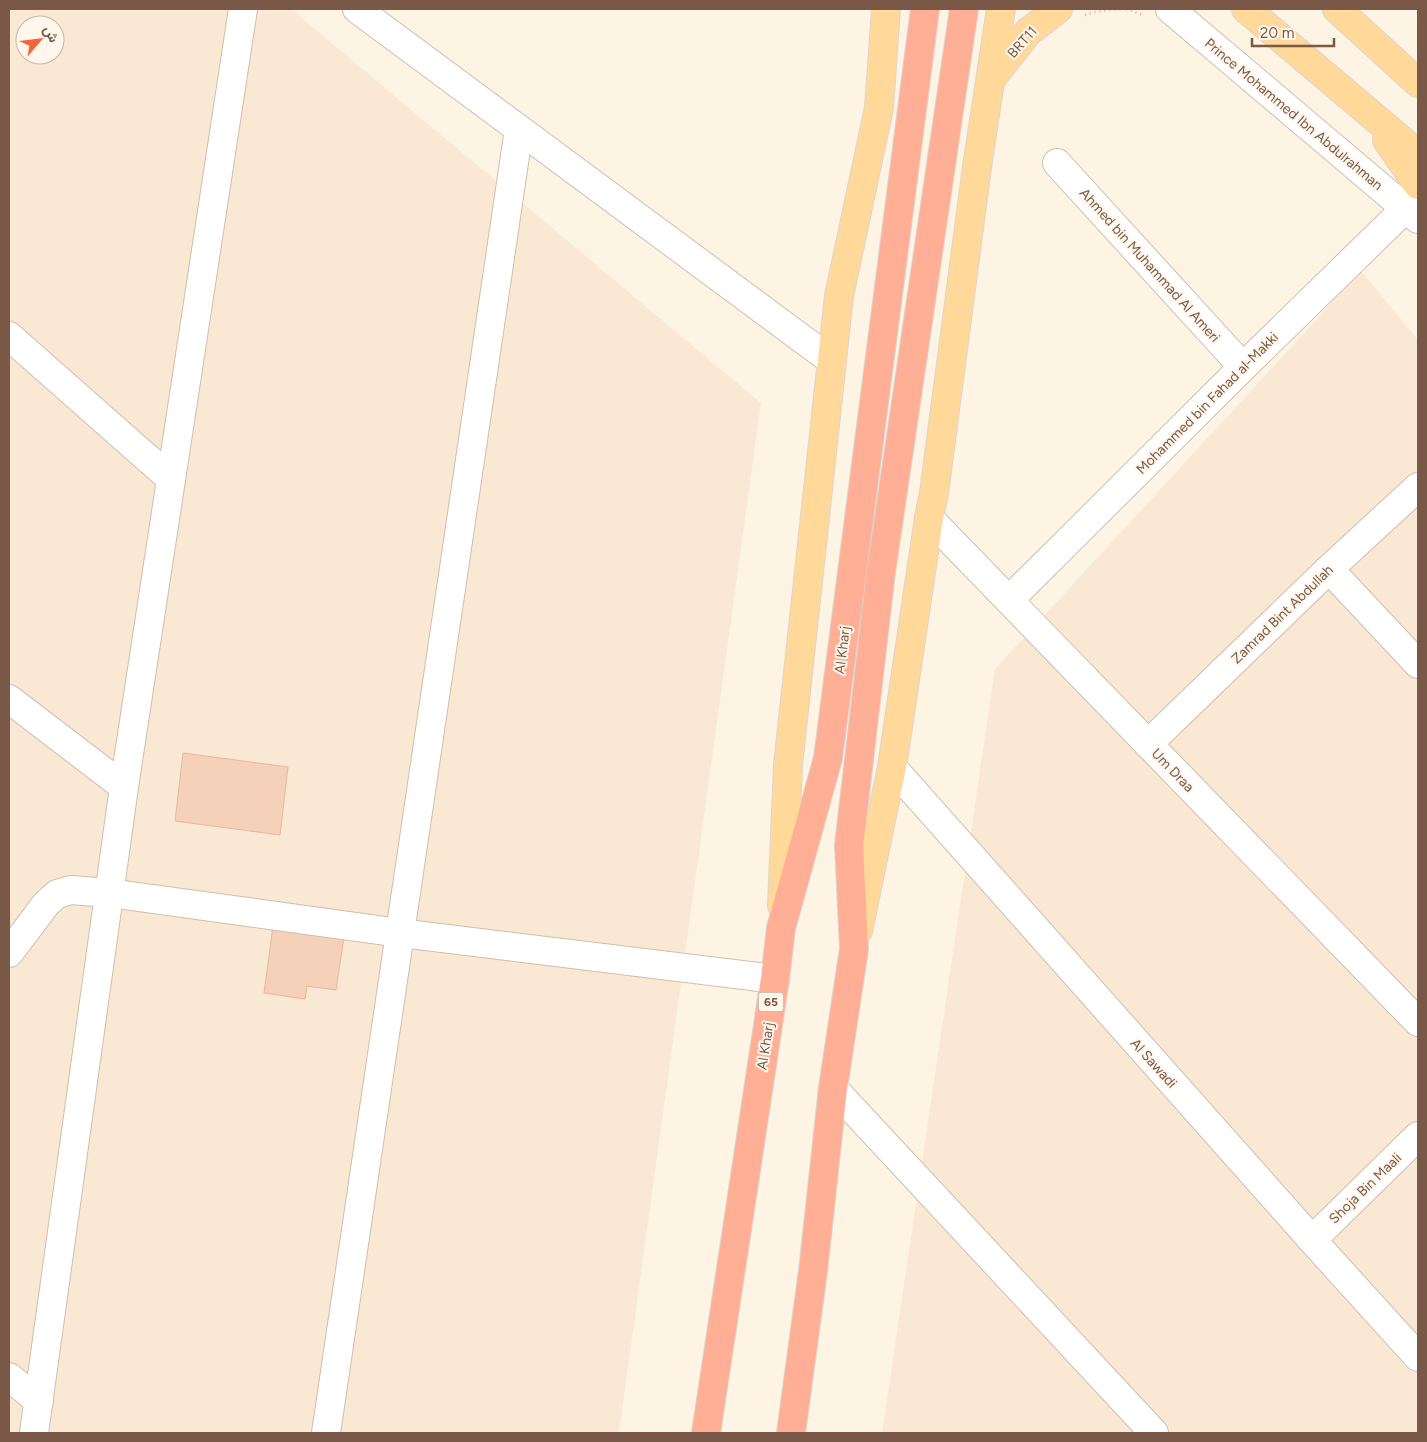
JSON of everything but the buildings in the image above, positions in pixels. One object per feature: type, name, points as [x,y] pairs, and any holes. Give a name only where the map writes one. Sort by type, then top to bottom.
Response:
[{"type":"highway","name":"Al Kharj","points":[[706,1433],[775,979],[781,928],[828,758],[925,9]]},
{"type":"highway","points":[[792,1433],[834,1088],[854,949],[849,845],[881,572],[964,9]]},
{"type":"main road","points":[[781,928],[788,765],[839,296],[879,108],[886,9]]},
{"type":"main road","points":[[1246,9],[1418,154]]},
{"type":"main road","points":[[854,949],[892,767],[934,493],[975,177],[1002,10]]},
{"type":"main road","points":[[1334,10],[1418,83]]},
{"type":"main road","name":"BRT11","points":[[990,80],[1028,32],[1071,12]]},
{"type":"main road","points":[[1362,107],[1414,204]]},
{"type":"street","points":[[34,1433],[124,787],[243,9]]},
{"type":"street","points":[[357,9],[832,361]]},
{"type":"street","name":"Prince Mohammed Ibn Abdulrahman","points":[[1170,9],[1414,204]]},
{"type":"street","points":[[326,1433],[520,129]]},
{"type":"street","name":"Ahmed bin Muhammad Al Ameri","points":[[1057,163],[1243,367]]},
{"type":"street","name":"Mohammed bin Fahad al-Makki","points":[[1009,600],[1243,367],[1414,204]]},
{"type":"street","points":[[9,336],[171,479]]},
{"type":"street","name":"Zamrad Bint Abdullah","points":[[1148,744],[1329,569],[1418,487]]},
{"type":"street","name":"Um Draa","points":[[929,518],[1418,1022]]},
{"type":"street","points":[[1329,569],[1418,664]]},
{"type":"street","points":[[9,699],[124,787]]},
{"type":"street","name":"Al Sawadi","points":[[892,767],[1418,1358]]},
{"type":"street","points":[[9,953],[46,904],[57,894],[71,890],[775,979]]},
{"type":"street","points":[[834,1088],[1154,1433]]},
{"type":"street","name":"Shoja Bin Maali","points":[[1312,1240],[1418,1136]]},
{"type":"street","points":[[9,1376],[39,1401]]},
{"type":"path","points":[[1071,12],[1121,9]]},
{"type":"shaded area","points":[[9,9],[291,9],[761,403],[619,1433],[9,1433]]},
{"type":"shaded area","points":[[1361,271],[1418,340],[1418,1433],[882,1433],[995,669]]}]
